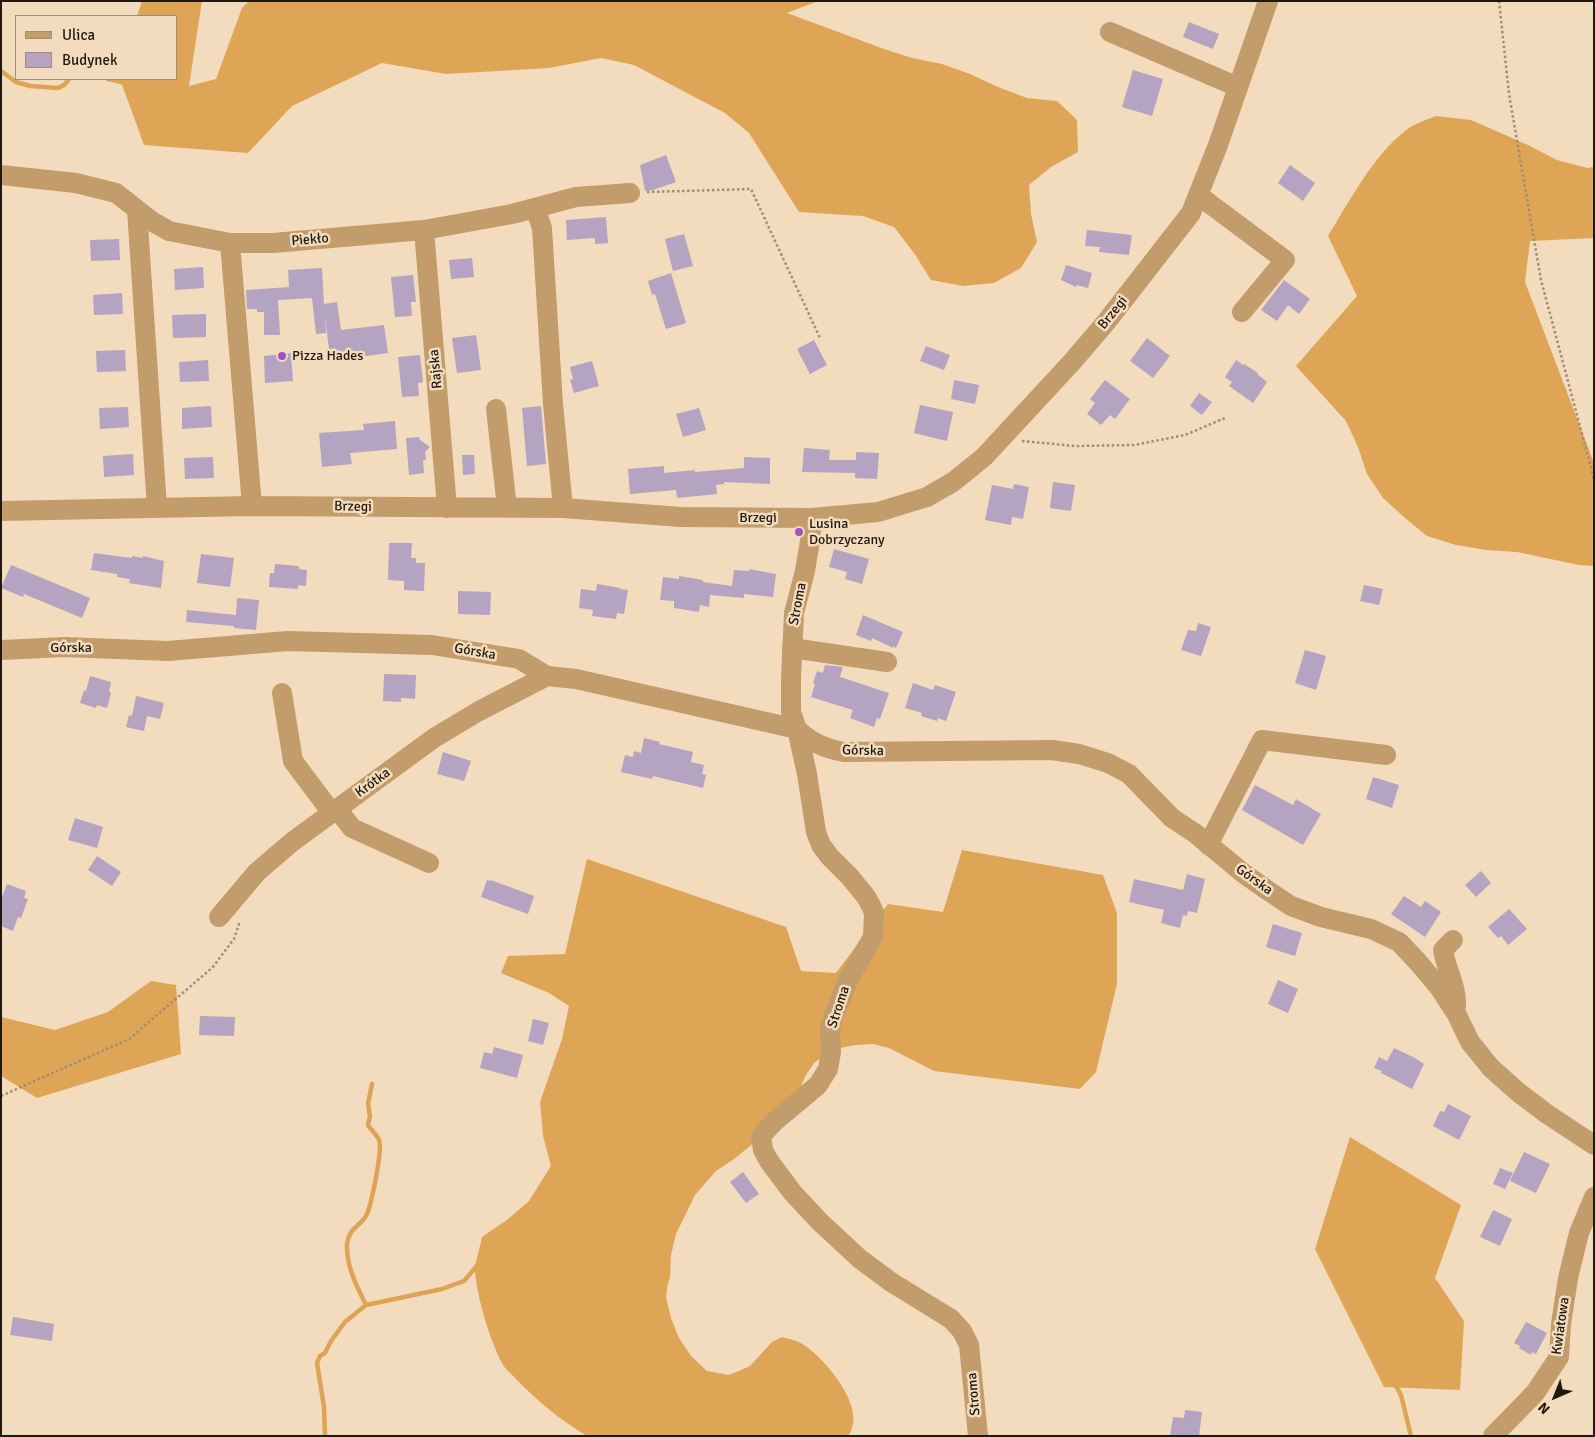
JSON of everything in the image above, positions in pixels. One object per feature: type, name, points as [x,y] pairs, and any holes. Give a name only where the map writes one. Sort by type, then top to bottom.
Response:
[{"type":"street","name":"Brzegi","points":[[1,511],[252,506],[563,508],[681,517],[812,518],[878,512],[927,497],[952,482],[984,456],[1072,362],[1107,321],[1191,213],[1218,145],[1268,1]]},
{"type":"street","points":[[1110,32],[1238,87]]},
{"type":"street","name":"Piekło","points":[[1,176],[76,182],[116,193],[153,222],[169,231],[230,242],[273,243],[424,230],[512,214],[576,197],[630,193]]},
{"type":"street","points":[[1198,195],[1285,260],[1242,312]]},
{"type":"street","points":[[535,208],[542,228],[553,404],[563,508]]},
{"type":"street","points":[[137,210],[158,508]]},
{"type":"street","name":"Rajska","points":[[424,230],[448,508]]},
{"type":"street","points":[[230,242],[252,506]]},
{"type":"street","points":[[496,408],[506,508]]},
{"type":"street","name":"Stroma","points":[[812,518],[805,571],[794,613],[791,712],[797,729],[807,774],[816,832],[821,845],[830,857],[867,898],[874,912],[873,937],[849,978],[834,1015],[830,1028],[831,1052],[828,1069],[818,1085],[775,1121],[761,1136],[763,1150],[792,1192],[833,1234],[868,1265],[891,1282],[951,1319],[962,1331],[969,1345],[978,1436]]},
{"type":"street","name":"Górska","points":[[1,650],[65,647],[168,651],[288,642],[432,645],[519,659],[547,676],[576,679],[797,729],[805,737],[829,750],[844,752],[1052,750],[1079,754],[1129,774],[1172,818],[1291,906],[1321,917],[1371,928],[1399,942],[1439,987],[1456,1013],[1470,1042],[1492,1068],[1518,1092],[1594,1145]]},
{"type":"street","points":[[792,648],[887,662]]},
{"type":"street","name":"Krótka","points":[[219,917],[257,872],[292,842],[434,738],[516,690],[547,676]]},
{"type":"street","points":[[282,693],[293,761],[335,811],[352,828],[429,864]]},
{"type":"street","points":[[1208,845],[1262,740],[1386,755]]},
{"type":"street","points":[[1453,940],[1442,950],[1444,961],[1457,996],[1456,1013]]},
{"type":"street","name":"Kwiatowa","points":[[1493,1436],[1535,1394],[1559,1357],[1561,1324],[1568,1278],[1579,1233],[1594,1197]]},
{"type":"path","points":[[1499,1],[1509,94],[1541,280],[1594,479]]},
{"type":"path","points":[[630,193],[750,189],[820,338]]},
{"type":"path","points":[[1001,438],[1075,446],[1134,445],[1185,435],[1225,418]]},
{"type":"path","points":[[1,1096],[129,1039],[213,967],[234,939],[243,914]]},
{"type":"shaded area","points":[[142,1],[202,1],[189,86],[216,79],[242,8],[249,1],[818,1],[787,13],[884,49],[912,58],[942,64],[1027,98],[1057,101],[1077,120],[1078,152],[1051,167],[1029,185],[1031,214],[1037,242],[1021,268],[994,283],[963,286],[931,280],[914,253],[894,227],[863,216],[799,212],[749,133],[725,113],[634,65],[601,58],[549,68],[446,74],[382,63],[292,106],[248,153],[144,145],[120,80],[178,80],[178,15],[137,15]]},
{"type":"shaded area","points":[[1436,116],[1471,120],[1557,160],[1588,168],[1594,167],[1594,238],[1530,241],[1525,282],[1594,463],[1594,566],[1579,565],[1517,552],[1486,550],[1456,545],[1427,536],[1383,498],[1367,474],[1358,447],[1346,421],[1296,366],[1357,296],[1328,236],[1362,180],[1382,153],[1408,129]]},
{"type":"shaded area","points":[[962,850],[1103,875],[1117,913],[1117,984],[1096,1072],[1080,1089],[934,1071],[889,1048],[873,1044],[840,1048],[826,1054],[814,1063],[806,1075],[787,1116],[734,1159],[716,1171],[695,1195],[676,1234],[671,1255],[670,1277],[666,1298],[679,1338],[691,1356],[707,1371],[728,1375],[750,1366],[772,1342],[782,1337],[801,1343],[823,1361],[842,1386],[849,1399],[853,1412],[853,1425],[848,1436],[587,1436],[567,1423],[531,1394],[503,1365],[489,1331],[476,1282],[475,1267],[482,1237],[507,1220],[529,1201],[551,1166],[543,1136],[540,1102],[562,1039],[569,1006],[549,993],[501,973],[508,956],[565,954],[587,859],[786,927],[801,971],[836,973],[888,904],[943,912]]},
{"type":"shaded area","points":[[151,981],[176,985],[181,1054],[37,1098],[1,1076],[1,1017],[55,1030],[108,1012]]},
{"type":"shaded area","points":[[1350,1137],[1461,1205],[1435,1278],[1464,1321],[1460,1390],[1384,1387],[1315,1249]]},
{"type":"building","points":[[1189,22],[1219,34],[1213,49],[1183,37]]},
{"type":"building","points":[[1133,70],[1163,79],[1152,116],[1122,107]]},
{"type":"building","points":[[666,155],[676,182],[645,191],[640,165]]},
{"type":"building","points":[[1290,165],[1315,183],[1303,201],[1278,183]]},
{"type":"building","points":[[606,217],[608,243],[595,244],[595,238],[567,240],[566,220]]},
{"type":"building","points":[[1087,230],[1132,235],[1129,255],[1099,252],[1100,247],[1085,246]]},
{"type":"building","points":[[684,234],[693,266],[673,271],[665,239]]},
{"type":"building","points":[[119,239],[120,260],[91,261],[90,240]]},
{"type":"building","points":[[472,258],[474,277],[451,279],[449,260]]},
{"type":"building","points":[[1066,265],[1092,273],[1088,288],[1077,285],[1076,287],[1061,280]]},
{"type":"building","points":[[203,267],[204,288],[175,290],[174,269]]},
{"type":"building","points":[[322,268],[324,304],[337,302],[341,330],[384,325],[388,353],[359,357],[358,354],[330,357],[325,317],[326,333],[316,334],[312,298],[278,300],[280,335],[264,335],[264,312],[257,312],[257,309],[247,309],[246,290],[289,287],[288,270]]},
{"type":"building","points":[[671,273],[686,323],[666,329],[655,294],[652,295],[648,281]]},
{"type":"building","points":[[413,275],[416,302],[411,302],[412,316],[395,317],[391,277]]},
{"type":"building","points":[[1284,280],[1310,299],[1299,314],[1288,305],[1277,321],[1261,310]]},
{"type":"building","points":[[122,293],[123,314],[94,315],[93,295]]},
{"type":"building","points":[[206,314],[206,337],[173,338],[172,315]]},
{"type":"building","points":[[476,335],[481,370],[457,373],[452,338]]},
{"type":"building","points":[[1147,338],[1170,356],[1153,378],[1130,361]]},
{"type":"building","points":[[814,340],[827,365],[810,374],[797,349]]},
{"type":"building","points":[[926,346],[950,355],[944,370],[920,361]]},
{"type":"building","points":[[125,350],[126,371],[97,372],[96,351]]},
{"type":"building","points":[[291,353],[293,381],[265,383],[264,356]]},
{"type":"building","points":[[420,355],[423,382],[418,383],[419,396],[402,397],[398,357]]},
{"type":"building","points":[[208,360],[209,381],[180,382],[179,362]]},
{"type":"building","points":[[1236,360],[1258,373],[1267,382],[1253,403],[1229,386],[1232,382],[1225,377]]},
{"type":"building","points":[[592,361],[599,386],[574,393],[570,380],[573,379],[570,367]]},
{"type":"building","points":[[954,380],[979,385],[975,404],[951,399]]},
{"type":"building","points":[[1105,380],[1130,399],[1115,419],[1110,415],[1101,425],[1087,414],[1095,403],[1090,399]]},
{"type":"building","points":[[1199,393],[1212,402],[1202,415],[1190,406]]},
{"type":"building","points":[[920,405],[953,412],[947,441],[914,433]]},
{"type":"building","points":[[211,406],[212,427],[182,429],[182,408]]},
{"type":"building","points":[[541,406],[546,464],[527,466],[522,408]]},
{"type":"building","points":[[128,407],[129,427],[100,429],[99,408]]},
{"type":"building","points":[[699,408],[706,430],[683,437],[676,414]]},
{"type":"building","points":[[395,421],[397,449],[350,453],[352,464],[322,467],[319,433],[364,430],[363,424]]},
{"type":"building","points":[[419,437],[420,440],[430,447],[425,452],[426,460],[423,460],[424,473],[409,475],[406,438]]},
{"type":"building","points":[[804,448],[830,450],[829,460],[856,460],[856,452],[879,453],[877,479],[855,478],[855,473],[802,472]]},
{"type":"building","points":[[133,454],[134,475],[104,477],[103,456]]},
{"type":"building","points":[[462,455],[474,455],[475,474],[463,475]]},
{"type":"building","points":[[213,457],[214,478],[185,479],[184,458]]},
{"type":"building","points":[[744,457],[770,458],[770,484],[724,482],[724,484],[716,485],[717,494],[677,498],[676,490],[630,494],[628,469],[664,466],[664,473],[744,468]]},
{"type":"building","points":[[1053,482],[1075,485],[1071,511],[1050,508]]},
{"type":"building","points":[[1014,484],[1029,487],[1023,519],[1012,517],[1011,525],[985,520],[992,485],[1013,489]]},
{"type":"building","points":[[389,543],[412,543],[411,558],[416,558],[416,563],[425,563],[424,591],[404,590],[404,581],[388,580]]},
{"type":"building","points":[[834,549],[869,559],[862,584],[845,579],[847,572],[829,567]]},
{"type":"building","points":[[94,553],[132,558],[132,556],[143,558],[143,556],[164,561],[161,588],[129,583],[130,579],[117,577],[117,574],[91,570]]},
{"type":"building","points":[[201,554],[234,558],[230,587],[197,583]]},
{"type":"building","points":[[275,564],[299,566],[299,569],[307,570],[306,586],[298,585],[298,589],[269,587],[270,573],[274,573]]},
{"type":"building","points":[[11,565],[90,598],[82,618],[24,594],[23,597],[1,588]]},
{"type":"building","points":[[749,569],[776,574],[773,597],[744,594],[744,598],[710,595],[709,607],[700,605],[699,612],[674,608],[674,601],[660,600],[663,577],[679,579],[679,576],[732,586],[734,570],[749,571]]},
{"type":"building","points":[[597,584],[628,590],[624,614],[617,613],[616,619],[592,616],[593,610],[579,608],[581,589],[596,591]]},
{"type":"building","points":[[1364,585],[1383,589],[1379,605],[1360,601]]},
{"type":"building","points":[[458,591],[491,592],[490,615],[458,614]]},
{"type":"building","points":[[237,598],[259,600],[256,630],[186,622],[187,610],[236,615]]},
{"type":"building","points":[[863,615],[903,632],[896,648],[872,638],[871,641],[856,635]]},
{"type":"building","points":[[1198,623],[1211,627],[1201,656],[1181,650],[1188,630],[1196,631]]},
{"type":"building","points":[[1305,650],[1326,656],[1316,690],[1295,683]]},
{"type":"building","points":[[825,665],[843,667],[840,677],[889,693],[880,719],[877,718],[874,727],[850,718],[853,710],[811,697],[817,671],[823,673]]},
{"type":"building","points":[[384,674],[416,675],[415,699],[401,698],[401,702],[383,701]]},
{"type":"building","points":[[90,676],[111,682],[109,692],[111,693],[107,708],[97,705],[96,708],[80,703]]},
{"type":"building","points":[[913,683],[933,690],[935,685],[956,692],[946,721],[938,718],[937,721],[921,716],[922,713],[905,708]]},
{"type":"building","points":[[136,696],[164,703],[160,719],[147,716],[144,731],[126,727],[129,715],[132,716]]},
{"type":"building","points":[[644,738],[660,742],[659,744],[693,752],[691,762],[704,765],[702,774],[706,775],[703,788],[653,776],[652,779],[621,772],[625,755],[633,757],[634,751],[641,753]]},
{"type":"building","points":[[443,752],[471,761],[464,781],[437,774]]},
{"type":"building","points":[[1373,777],[1399,785],[1392,808],[1366,799]]},
{"type":"building","points":[[1255,785],[1293,805],[1296,799],[1321,814],[1303,845],[1242,810]]},
{"type":"building","points":[[75,818],[103,827],[97,848],[68,840]]},
{"type":"building","points":[[97,856],[121,872],[112,886],[88,870]]},
{"type":"building","points":[[1481,871],[1491,883],[1476,897],[1465,885]]},
{"type":"building","points":[[1187,874],[1205,879],[1197,913],[1188,911],[1187,916],[1183,915],[1180,928],[1161,923],[1164,910],[1129,902],[1134,879],[1183,890]]},
{"type":"building","points":[[487,880],[534,896],[528,914],[481,897]]},
{"type":"building","points":[[7,884],[26,891],[24,898],[28,899],[21,918],[18,917],[13,931],[1,926],[1,900]]},
{"type":"building","points":[[1404,896],[1421,907],[1425,901],[1441,912],[1425,937],[1391,914]]},
{"type":"building","points":[[1509,909],[1527,929],[1508,945],[1501,936],[1498,938],[1488,927]]},
{"type":"building","points":[[1273,924],[1302,933],[1295,956],[1266,947]]},
{"type":"building","points":[[1278,980],[1298,989],[1288,1013],[1268,1004]]},
{"type":"building","points":[[200,1016],[235,1017],[234,1036],[199,1035]]},
{"type":"building","points":[[533,1019],[549,1023],[543,1045],[528,1041]]},
{"type":"building","points":[[494,1047],[523,1055],[517,1078],[480,1068],[484,1052],[492,1054]]},
{"type":"building","points":[[1394,1048],[1424,1064],[1412,1089],[1374,1068],[1379,1057],[1387,1061]]},
{"type":"building","points":[[1448,1104],[1471,1116],[1459,1140],[1433,1126],[1440,1111],[1444,1112]]},
{"type":"building","points":[[1524,1152],[1550,1164],[1536,1193],[1510,1181]]},
{"type":"building","points":[[1500,1168],[1513,1173],[1505,1189],[1493,1184]]},
{"type":"building","points":[[743,1172],[759,1194],[746,1203],[730,1182]]},
{"type":"building","points":[[1493,1210],[1512,1219],[1500,1246],[1480,1237]]},
{"type":"building","points":[[13,1317],[54,1324],[52,1341],[10,1335]]},
{"type":"building","points":[[1526,1322],[1547,1333],[1536,1354],[1532,1352],[1531,1355],[1514,1343]]},
{"type":"building","points":[[1185,1410],[1202,1412],[1199,1436],[1170,1436],[1173,1417],[1184,1418]]},
{"type":"waterway","points":[[1,71],[16,82],[30,86],[58,88],[68,80]]},
{"type":"waterway","points":[[112,80],[156,94],[215,124],[238,126],[259,122]]},
{"type":"waterway","points":[[325,1436],[324,1407],[317,1363],[345,1322],[366,1305],[442,1289],[464,1281],[486,1255],[537,1211],[553,1189],[575,1166],[635,1123],[646,1107],[646,1088],[651,1075],[664,1058],[677,1056],[690,1058]]},
{"type":"waterway","points":[[366,1305],[350,1268],[347,1244],[352,1231],[366,1216],[371,1202],[378,1166],[379,1140],[368,1125],[370,1116],[368,1104],[372,1084]]},
{"type":"waterway","points":[[1346,1282],[1360,1321],[1401,1395],[1411,1436]]},
{"type":"place","name":"Pizza Hades","points":[[282,356]]},
{"type":"place","name":"Lusina Dobrzyczany","points":[[799,532]]}]
